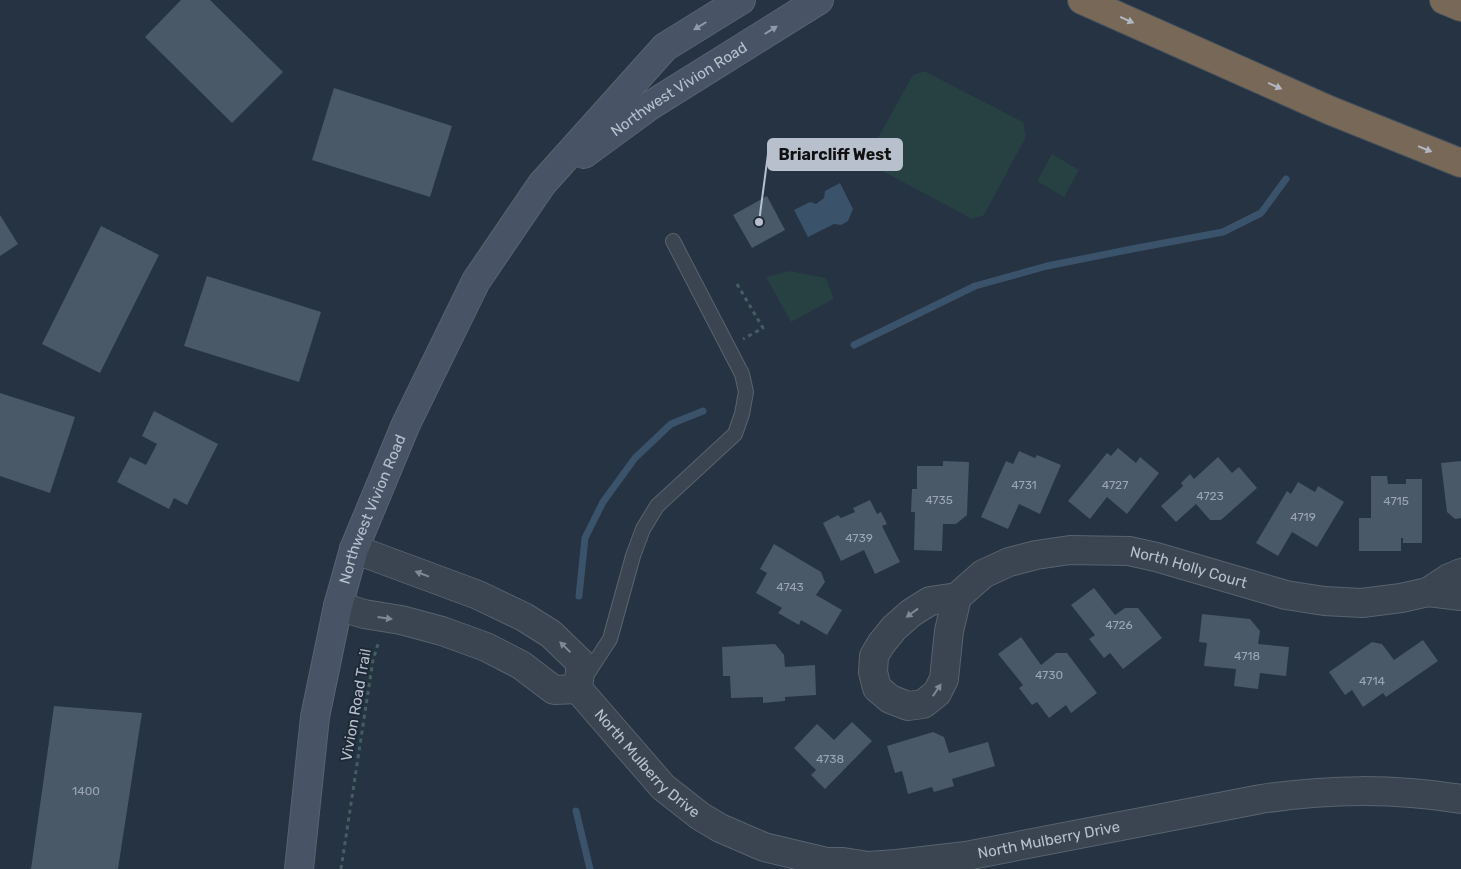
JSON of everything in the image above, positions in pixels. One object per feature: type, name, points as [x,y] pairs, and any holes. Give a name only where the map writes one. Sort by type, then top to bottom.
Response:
[{"type":"highway","points":[[1082,0],[1329,110],[1461,164]]},
{"type":"highway","points":[[1444,0],[1461,6]]},
{"type":"main road","name":"Northwest Vivion Road","points":[[299,869],[315,717],[338,606],[354,548],[406,424],[476,281],[542,184],[665,47],[741,0]]},
{"type":"main road","name":"Northwest Vivion Road","points":[[542,184],[651,105],[820,0]]},
{"type":"street","points":[[338,606],[364,614],[401,620],[442,631],[486,647],[521,665],[554,690],[578,689],[581,663],[551,634],[524,617],[478,595],[354,548]]},
{"type":"street","name":"North Holly Court","points":[[957,597],[983,574],[1009,562],[1036,555],[1078,550],[1129,552],[1156,557],[1286,595],[1324,601],[1362,603],[1428,592],[1461,596]]},
{"type":"street","name":"North Holly Court","points":[[1428,592],[1449,578],[1461,573]]},
{"type":"street","name":"North Mulberry Drive","points":[[578,689],[663,787],[694,811],[720,828],[764,847],[827,862],[843,862],[868,866],[956,857],[1261,799],[1304,793],[1365,790],[1400,791],[1461,799]]},
{"type":"lane","points":[[578,689],[610,640],[632,556],[643,529],[657,506],[735,434],[742,414],[746,392],[742,374],[673,241]]},
{"type":"path","points":[[728,348],[763,328],[737,284]]},
{"type":"path","name":"Vivion Road Trail","points":[[341,869],[373,660],[386,618]]},
{"type":"green space","points":[[924,71],[1023,122],[1026,137],[984,215],[972,219],[873,166],[870,152],[913,75]]},
{"type":"green space","points":[[1052,154],[1079,170],[1064,197],[1037,181]]},
{"type":"green space","points":[[789,271],[826,278],[834,299],[791,322],[766,277]]},
{"type":"water","points":[[840,183],[853,209],[848,221],[841,225],[834,224],[808,237],[794,210],[810,202],[816,204],[824,198],[825,191]]},
{"type":"building","points":[[181,0],[210,0],[283,72],[232,123],[145,37]]},
{"type":"building","points":[[334,88],[452,126],[430,197],[312,160]]},
{"type":"building","points":[[767,196],[785,230],[752,248],[733,215]]},
{"type":"building","points":[[0,215],[18,244],[0,256]]},
{"type":"building","points":[[101,226],[159,255],[100,373],[42,344]]},
{"type":"building","points":[[207,276],[321,312],[299,382],[184,346]]},
{"type":"building","points":[[0,393],[75,417],[50,493],[0,476]]},
{"type":"building","points":[[154,411],[218,444],[187,505],[174,498],[169,509],[117,482],[130,457],[146,465],[157,444],[142,436]]},
{"type":"building","points":[[1118,448],[1136,463],[1140,457],[1159,473],[1127,514],[1107,497],[1090,519],[1068,501],[1107,453],[1111,456]]},
{"type":"building","points":[[1019,451],[1035,458],[1037,455],[1061,465],[1040,514],[1019,504],[1008,529],[981,517],[1006,461],[1013,464]]},
{"type":"building","points":[[1218,457],[1232,473],[1239,467],[1257,488],[1221,520],[1210,520],[1196,504],[1176,522],[1161,506],[1183,486],[1181,483],[1190,474],[1194,479]]},
{"type":"building","points":[[943,461],[969,462],[967,515],[956,524],[943,524],[942,551],[914,550],[915,512],[911,512],[912,489],[917,489],[917,466],[943,466]]},
{"type":"building","points":[[1461,461],[1461,518],[1455,519],[1447,512],[1441,463]]},
{"type":"building","points":[[1371,476],[1387,476],[1388,484],[1406,484],[1406,479],[1422,479],[1422,543],[1403,543],[1403,538],[1401,538],[1401,551],[1359,551],[1359,518],[1371,518]]},
{"type":"building","points":[[1298,482],[1315,492],[1318,486],[1344,502],[1317,547],[1292,532],[1278,556],[1256,543],[1287,491],[1291,494]]},
{"type":"building","points":[[870,500],[877,514],[881,512],[887,524],[882,526],[900,562],[875,574],[864,550],[841,561],[823,523],[838,515],[841,518],[855,512],[853,508]]},
{"type":"building","points":[[774,544],[821,572],[825,582],[816,595],[842,610],[827,635],[801,620],[799,625],[778,613],[782,608],[756,593],[767,573],[760,569]]},
{"type":"building","points":[[1094,588],[1115,615],[1125,608],[1138,608],[1162,638],[1123,669],[1110,653],[1104,658],[1089,639],[1095,635],[1071,605]]},
{"type":"building","points":[[1202,614],[1250,619],[1260,631],[1258,644],[1289,647],[1286,676],[1260,673],[1258,689],[1234,686],[1236,669],[1204,666],[1207,643],[1199,642]]},
{"type":"building","points":[[1021,637],[1041,665],[1056,653],[1067,653],[1097,693],[1071,713],[1066,705],[1049,718],[1037,702],[1032,705],[1019,688],[1023,685],[998,654]]},
{"type":"building","points":[[1423,640],[1438,661],[1386,697],[1383,693],[1363,707],[1352,690],[1345,695],[1329,672],[1372,642],[1382,644],[1394,660]]},
{"type":"building","points":[[775,644],[784,655],[785,667],[815,665],[816,695],[785,697],[785,701],[763,703],[763,697],[731,698],[730,676],[723,676],[722,647]]},
{"type":"building","points":[[54,706],[142,713],[118,869],[31,869]]},
{"type":"building","points":[[852,722],[872,741],[825,789],[811,775],[816,770],[794,748],[817,724],[834,740]]},
{"type":"building","points":[[933,732],[944,737],[949,753],[988,742],[995,766],[952,779],[954,786],[934,792],[932,787],[908,794],[902,771],[895,773],[887,746]]},
{"type":"waterway","points":[[854,345],[975,286],[1047,266],[1223,232],[1261,213],[1286,179]]},
{"type":"waterway","points":[[579,596],[585,538],[603,502],[635,458],[671,424],[703,411]]},
{"type":"waterway","points":[[576,811],[590,869]]},
{"type":"place","name":"Briarcliff West","points":[[759,222]]}]
